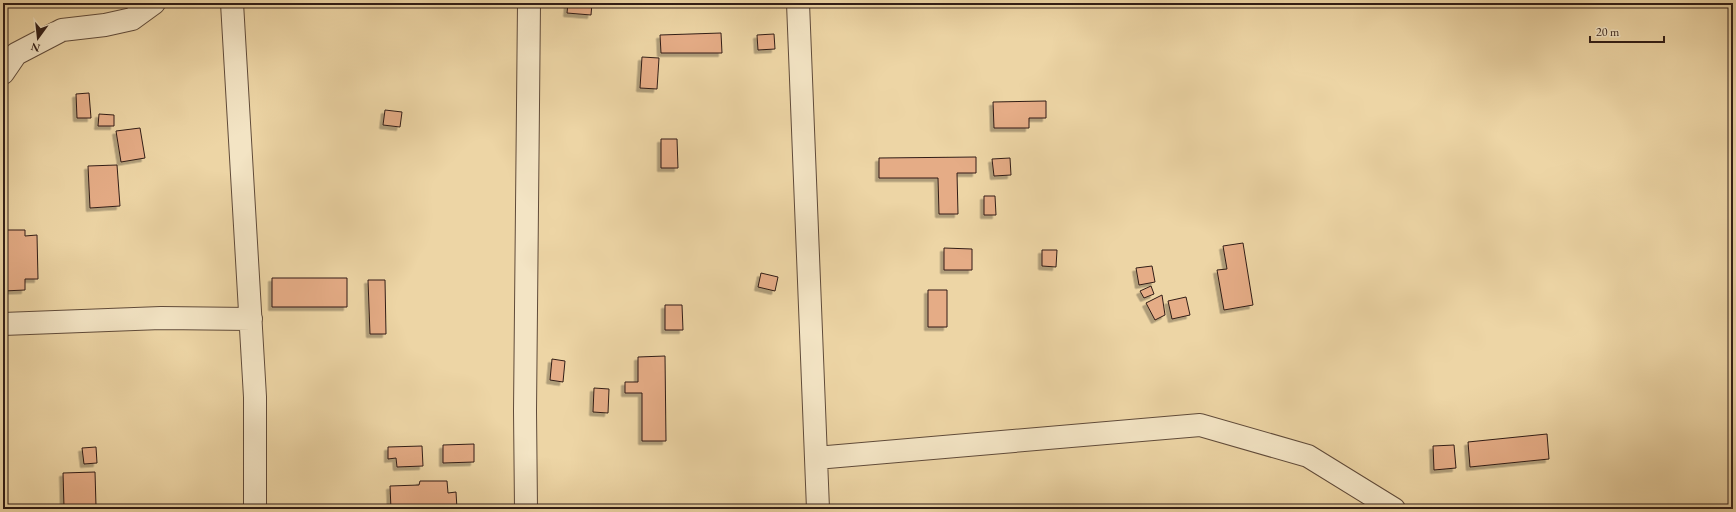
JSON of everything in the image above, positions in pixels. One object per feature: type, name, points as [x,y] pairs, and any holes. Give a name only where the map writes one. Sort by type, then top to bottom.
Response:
[{"type":"street","points":[[3,74],[16,54],[62,30],[104,25],[132,19],[154,3]]},
{"type":"street","points":[[232,3],[255,397],[255,509]]},
{"type":"street","points":[[526,509],[525,411],[529,3]]},
{"type":"street","points":[[798,3],[818,509]]},
{"type":"street","points":[[3,324],[161,318],[251,319]]},
{"type":"street","points":[[816,458],[1200,425],[1308,456],[1394,509]]},
{"type":"building","points":[[568,3],[592,3],[591,15],[567,13]]},
{"type":"building","points":[[721,33],[722,53],[661,53],[660,35]]},
{"type":"building","points":[[774,34],[775,49],[758,50],[757,35]]},
{"type":"building","points":[[642,57],[659,58],[657,89],[640,88]]},
{"type":"building","points":[[89,93],[91,118],[77,118],[76,94]]},
{"type":"building","points":[[1046,101],[1046,118],[1029,118],[1029,128],[994,128],[993,102]]},
{"type":"building","points":[[385,110],[402,112],[400,127],[383,125]]},
{"type":"building","points":[[99,114],[114,115],[114,126],[98,126]]},
{"type":"building","points":[[140,128],[145,158],[121,162],[116,131]]},
{"type":"building","points":[[661,139],[677,139],[678,168],[661,168]]},
{"type":"building","points":[[976,157],[976,173],[957,173],[958,214],[939,214],[938,178],[879,178],[879,158]]},
{"type":"building","points":[[1010,158],[1011,175],[994,176],[992,159]]},
{"type":"building","points":[[117,165],[120,206],[90,208],[88,166]]},
{"type":"building","points":[[984,196],[995,196],[996,215],[984,215]]},
{"type":"building","points":[[3,230],[25,230],[25,236],[37,235],[38,279],[25,279],[25,290],[3,291]]},
{"type":"building","points":[[1243,243],[1253,305],[1224,310],[1217,270],[1227,269],[1223,246]]},
{"type":"building","points":[[944,248],[972,249],[972,270],[944,270]]},
{"type":"building","points":[[1042,250],[1057,250],[1056,267],[1042,266]]},
{"type":"building","points":[[1152,266],[1155,282],[1139,285],[1136,268]]},
{"type":"building","points":[[761,273],[778,277],[775,291],[758,287]]},
{"type":"building","points":[[272,278],[347,278],[347,307],[272,307]]},
{"type":"building","points":[[368,280],[385,280],[386,334],[370,334]]},
{"type":"building","points":[[1151,286],[1154,294],[1144,298],[1140,291]]},
{"type":"building","points":[[928,290],[947,290],[947,327],[928,327]]},
{"type":"building","points":[[1162,295],[1165,315],[1155,320],[1146,303]]},
{"type":"building","points":[[1186,297],[1190,315],[1172,319],[1168,301]]},
{"type":"building","points":[[665,305],[682,305],[683,330],[665,330]]},
{"type":"building","points":[[665,356],[666,441],[642,441],[642,393],[625,393],[625,382],[638,382],[638,357]]},
{"type":"building","points":[[552,359],[565,361],[563,382],[550,380]]},
{"type":"building","points":[[594,388],[609,389],[608,413],[593,412]]},
{"type":"building","points":[[1547,434],[1549,459],[1470,467],[1468,442]]},
{"type":"building","points":[[474,444],[474,462],[443,463],[443,445]]},
{"type":"building","points":[[1454,445],[1456,468],[1434,470],[1433,446]]},
{"type":"building","points":[[422,446],[423,466],[397,467],[396,458],[388,459],[388,447]]},
{"type":"building","points":[[96,447],[97,463],[84,464],[82,448]]},
{"type":"building","points":[[95,472],[96,506],[64,507],[63,473]]},
{"type":"building","points":[[420,481],[447,481],[448,493],[456,492],[457,509],[391,509],[390,486],[419,485]]}]
